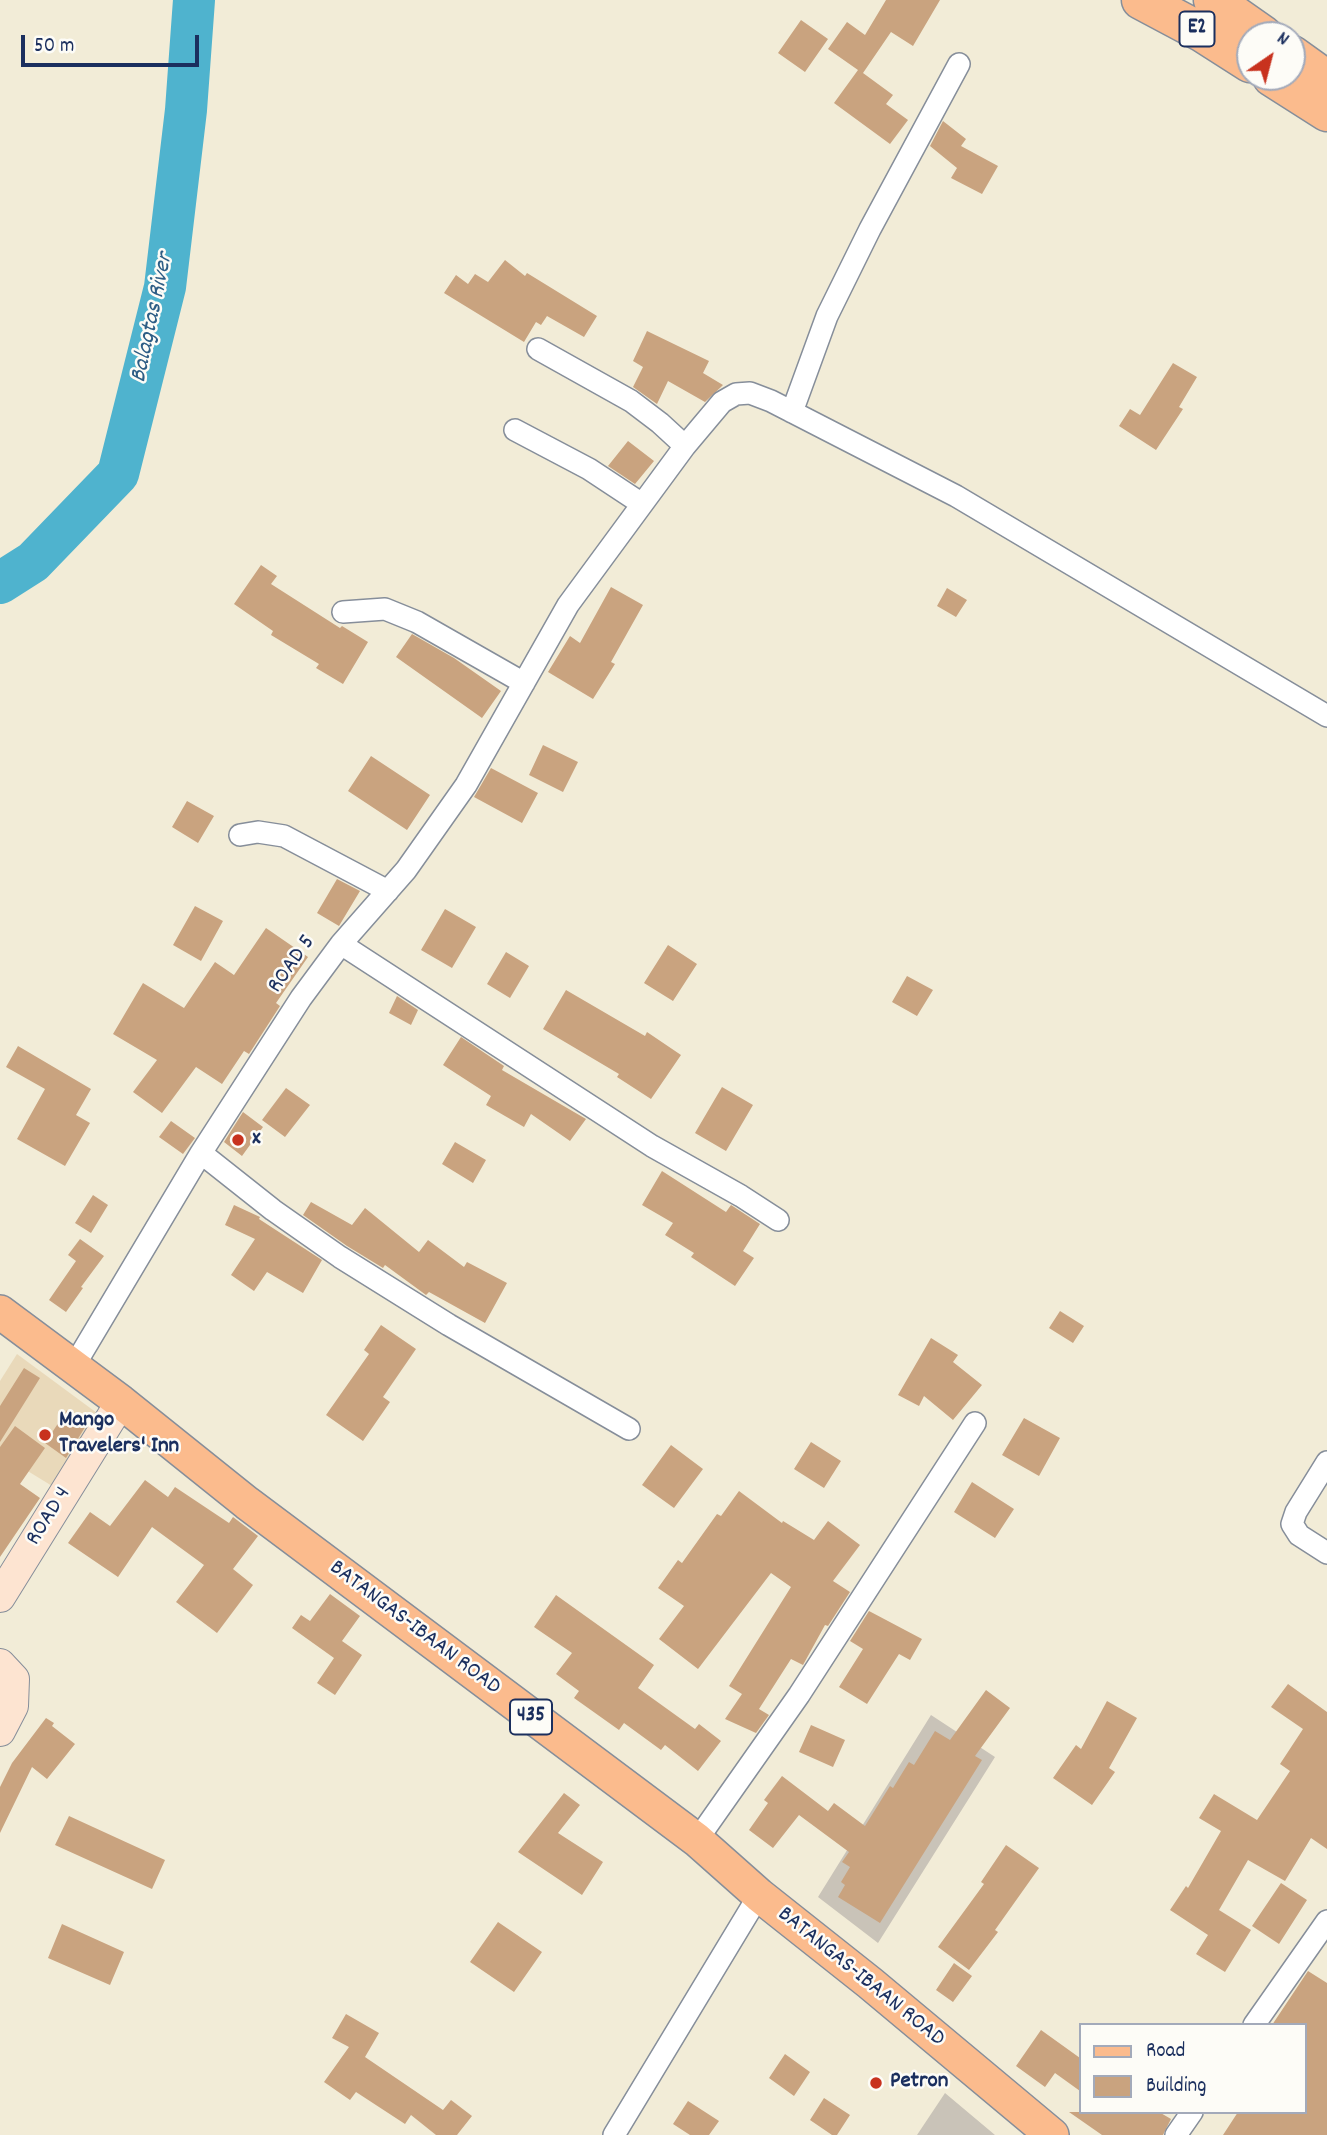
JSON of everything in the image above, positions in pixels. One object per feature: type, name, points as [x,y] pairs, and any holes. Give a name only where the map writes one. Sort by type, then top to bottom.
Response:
[{"type":"highway","name":"E2","points":[[1141,0],[1236,54]]},
{"type":"highway","name":"E2","points":[[1213,0],[1243,21]]},
{"type":"highway","points":[[1306,65],[1327,80]]},
{"type":"highway","points":[[1294,91],[1327,112]]},
{"type":"main road","name":"BATANGAS-IBAAN ROAD","points":[[0,1312],[121,1402],[247,1503],[696,1840],[759,1895],[870,1983],[1052,2135]]},
{"type":"street","points":[[959,64],[870,229],[827,316],[792,412],[956,496],[1327,716]]},
{"type":"street","points":[[538,349],[631,401],[685,446]]},
{"type":"street","name":"ROAD 5","points":[[74,1366],[201,1153],[301,998],[341,944],[406,870],[466,785],[568,605],[685,446],[722,402],[736,394],[750,393],[792,412]]},
{"type":"street","points":[[515,430],[589,469],[642,504]]},
{"type":"street","points":[[344,611],[385,609],[417,622],[524,683]]},
{"type":"street","points":[[240,835],[258,832],[284,836],[388,891]]},
{"type":"street","points":[[341,944],[652,1146],[778,1220]]},
{"type":"street","points":[[201,1153],[273,1210],[340,1257],[449,1325],[629,1429]]},
{"type":"street","name":"ROAD 4","points":[[0,1597],[121,1402]]},
{"type":"street","points":[[696,1840],[799,1695],[975,1423]]},
{"type":"street","points":[[1327,1462],[1296,1512],[1292,1524],[1299,1535],[1327,1553]]},
{"type":"street","points":[[0,1664],[14,1679],[13,1706],[0,1731]]},
{"type":"street","points":[[614,2135],[759,1895]]},
{"type":"street","points":[[1255,2023],[1327,1921]]},
{"type":"street","points":[[1176,2135],[1191,2114]]},
{"type":"shaded area","name":"Mango Travelers' Inn","points":[[17,1354],[101,1416],[57,1489],[0,1454],[0,1381]]},
{"type":"shaded area","points":[[931,1715],[995,1757],[878,1943],[818,1897]]},
{"type":"shaded area","points":[[945,2093],[995,2135],[917,2135]]},
{"type":"building","points":[[886,0],[940,0],[913,46],[891,32],[863,73],[893,95],[886,104],[908,120],[890,144],[834,103],[858,70],[828,49],[847,22],[865,35]]},
{"type":"building","points":[[801,20],[828,39],[805,72],[778,53]]},
{"type":"building","points":[[943,121],[966,139],[961,146],[998,166],[982,194],[951,178],[957,168],[930,146]]},
{"type":"building","points":[[505,260],[525,276],[527,273],[597,316],[584,337],[547,316],[541,325],[536,322],[524,342],[444,293],[456,275],[468,284],[475,274],[488,282]]},
{"type":"building","points":[[647,331],[709,361],[703,373],[723,385],[705,402],[668,381],[657,404],[633,387],[643,367],[633,361]]},
{"type":"building","points":[[1173,363],[1197,377],[1179,407],[1183,409],[1156,450],[1119,426],[1130,409],[1140,415]]},
{"type":"building","points":[[628,441],[654,461],[635,484],[608,466]]},
{"type":"building","points":[[261,565],[277,576],[271,584],[340,628],[342,626],[368,642],[343,684],[316,668],[319,664],[271,635],[273,631],[234,604]]},
{"type":"building","points":[[611,587],[643,605],[611,662],[615,664],[593,699],[548,672],[570,636],[580,643]]},
{"type":"building","points":[[947,588],[967,600],[956,617],[937,606]]},
{"type":"building","points":[[412,634],[454,658],[501,691],[482,718],[396,657]]},
{"type":"building","points":[[543,745],[578,762],[563,792],[529,775]]},
{"type":"building","points":[[371,756],[430,795],[407,830],[348,791]]},
{"type":"building","points":[[491,768],[538,793],[522,823],[474,797]]},
{"type":"building","points":[[187,801],[214,816],[198,843],[172,827]]},
{"type":"building","points":[[337,879],[360,891],[339,926],[317,913]]},
{"type":"building","points":[[195,906],[223,921],[201,961],[173,945]]},
{"type":"building","points":[[445,909],[476,927],[452,968],[421,950]]},
{"type":"building","points":[[266,928],[308,957],[276,1003],[280,1006],[249,1054],[244,1051],[222,1084],[196,1067],[162,1113],[133,1092],[157,1060],[113,1034],[143,983],[184,1008],[215,962],[234,975]]},
{"type":"building","points":[[668,945],[697,964],[673,1001],[644,983]]},
{"type":"building","points":[[506,952],[529,966],[510,998],[487,984]]},
{"type":"building","points":[[907,976],[933,990],[917,1016],[892,1002]]},
{"type":"building","points":[[566,990],[645,1036],[647,1032],[681,1055],[651,1099],[617,1077],[619,1074],[543,1029]]},
{"type":"building","points":[[397,996],[418,1010],[411,1025],[389,1013]]},
{"type":"building","points":[[461,1037],[504,1066],[502,1070],[586,1119],[570,1141],[531,1114],[524,1127],[486,1105],[491,1096],[443,1065]]},
{"type":"building","points":[[18,1046],[91,1089],[76,1115],[90,1123],[65,1166],[17,1139],[45,1089],[6,1067]]},
{"type":"building","points":[[722,1087],[753,1105],[726,1151],[695,1133]]},
{"type":"building","points":[[286,1088],[310,1105],[285,1137],[262,1120]]},
{"type":"building","points":[[243,1112],[263,1127],[242,1156],[224,1142]]},
{"type":"building","points":[[171,1121],[195,1138],[183,1154],[159,1137]]},
{"type":"building","points":[[455,1142],[486,1160],[473,1183],[442,1164]]},
{"type":"building","points":[[662,1171],[726,1212],[731,1205],[760,1224],[743,1251],[754,1258],[735,1286],[691,1257],[694,1253],[665,1235],[673,1223],[642,1205]]},
{"type":"building","points":[[93,1195],[108,1205],[91,1233],[75,1223]]},
{"type":"building","points":[[311,1202],[352,1225],[365,1208],[419,1252],[428,1240],[464,1267],[467,1262],[507,1283],[485,1323],[429,1292],[426,1295],[385,1265],[383,1268],[347,1246],[303,1215]]},
{"type":"building","points":[[234,1205],[260,1217],[259,1219],[322,1260],[303,1293],[267,1272],[254,1291],[231,1275],[255,1239],[225,1225]]},
{"type":"building","points":[[80,1239],[104,1256],[66,1312],[49,1300],[76,1261],[68,1255]]},
{"type":"building","points":[[1060,1311],[1084,1326],[1073,1343],[1049,1328]]},
{"type":"building","points":[[381,1325],[416,1349],[383,1397],[390,1402],[363,1441],[326,1415],[369,1354],[364,1350]]},
{"type":"building","points":[[931,1338],[958,1355],[953,1362],[982,1385],[953,1420],[924,1396],[919,1406],[898,1395]]},
{"type":"building","points":[[24,1368],[40,1378],[0,1442],[0,1406]]},
{"type":"building","points":[[67,1410],[87,1424],[66,1458],[45,1443]]},
{"type":"building","points":[[1024,1418],[1060,1438],[1039,1476],[1002,1455]]},
{"type":"building","points":[[15,1426],[45,1448],[20,1484],[40,1498],[0,1557],[0,1447]]},
{"type":"building","points":[[811,1442],[841,1461],[824,1488],[794,1469]]},
{"type":"building","points":[[671,1445],[703,1469],[674,1508],[642,1485]]},
{"type":"building","points":[[145,1480],[168,1497],[175,1487],[229,1523],[233,1517],[258,1536],[233,1569],[253,1585],[217,1633],[176,1602],[204,1565],[152,1527],[118,1577],[68,1543],[90,1512],[110,1526]]},
{"type":"building","points":[[972,1482],[1014,1509],[995,1538],[954,1512]]},
{"type":"building","points":[[739,1491],[782,1523],[783,1521],[814,1540],[828,1521],[860,1545],[833,1581],[850,1592],[828,1626],[825,1625],[803,1665],[791,1659],[759,1709],[769,1715],[756,1733],[725,1719],[742,1694],[729,1686],[791,1587],[771,1573],[698,1669],[659,1639],[684,1606],[658,1588],[678,1560],[682,1563],[717,1514],[721,1516]]},
{"type":"building","points":[[330,1594],[360,1616],[342,1641],[362,1655],[335,1695],[317,1683],[334,1658],[292,1628],[301,1615],[310,1621]]},
{"type":"building","points":[[556,1595],[654,1665],[638,1688],[695,1729],[699,1724],[721,1741],[698,1771],[665,1745],[661,1750],[624,1723],[619,1730],[574,1698],[579,1691],[556,1674],[572,1653],[534,1627]]},
{"type":"building","points":[[869,1611],[922,1639],[910,1660],[899,1654],[867,1704],[839,1687],[863,1649],[850,1641]]},
{"type":"building","points":[[1288,1684],[1327,1712],[1327,1849],[1311,1838],[1285,1881],[1248,1860],[1219,1910],[1251,1930],[1225,1972],[1196,1954],[1208,1935],[1170,1910],[1186,1886],[1188,1888],[1221,1831],[1199,1818],[1214,1794],[1257,1820],[1290,1771],[1280,1764],[1303,1729],[1271,1707]]},
{"type":"building","points":[[986,1690],[1010,1708],[975,1756],[982,1760],[880,1923],[838,1897],[845,1885],[841,1882],[850,1867],[842,1862],[849,1852],[799,1815],[773,1848],[749,1830],[768,1803],[764,1800],[782,1776],[828,1811],[834,1803],[865,1826],[890,1786],[893,1788],[909,1762],[914,1765],[935,1731],[950,1740]]},
{"type":"building","points":[[1107,1701],[1137,1718],[1109,1768],[1115,1772],[1092,1805],[1053,1778],[1076,1745],[1081,1749]]},
{"type":"building","points":[[46,1718],[75,1744],[47,1779],[32,1767],[0,1833],[0,1787],[12,1763]]},
{"type":"building","points":[[811,1725],[845,1740],[833,1767],[799,1752]]},
{"type":"building","points":[[564,1793],[580,1805],[558,1833],[603,1862],[582,1895],[518,1852]]},
{"type":"building","points":[[69,1816],[165,1860],[152,1889],[55,1845]]},
{"type":"building","points":[[1006,1845],[1039,1868],[995,1930],[998,1932],[969,1970],[938,1947],[984,1884],[981,1882]]},
{"type":"building","points":[[1281,1883],[1307,1900],[1279,1944],[1252,1926]]},
{"type":"building","points":[[498,1922],[542,1952],[514,1992],[470,1962]]},
{"type":"building","points":[[62,1924],[124,1952],[110,1985],[48,1958]]},
{"type":"building","points":[[954,1963],[972,1976],[953,2002],[936,1990]]},
{"type":"building","points":[[1308,1971],[1327,1983],[1327,2135],[1223,2135],[1237,2114],[1306,2114],[1306,2023],[1273,2023]]},
{"type":"building","points":[[346,2014],[379,2033],[365,2057],[443,2110],[451,2100],[472,2116],[457,2135],[436,2135],[411,2115],[405,2124],[356,2092],[350,2100],[324,2082],[349,2047],[332,2038]]},
{"type":"building","points":[[1041,2030],[1078,2057],[1078,2090],[1055,2073],[1045,2087],[1016,2066]]},
{"type":"building","points":[[785,2054],[810,2072],[794,2096],[769,2078]]},
{"type":"building","points":[[824,2098],[850,2115],[837,2135],[832,2135],[810,2120]]},
{"type":"building","points":[[688,2101],[719,2121],[709,2135],[690,2135],[673,2124]]},
{"type":"building","points":[[1069,2112],[1162,2114],[1171,2119],[1163,2135],[1102,2135]]},
{"type":"waterway","name":"Balagtas River","points":[[0,583],[33,562],[118,474],[165,287],[186,110],[194,0]]},
{"type":"place","name":"x","points":[[238,1140]]},
{"type":"place","name":"Mango Travelers' Inn","points":[[45,1435]]},
{"type":"place","name":"Petron","points":[[876,2083]]}]
